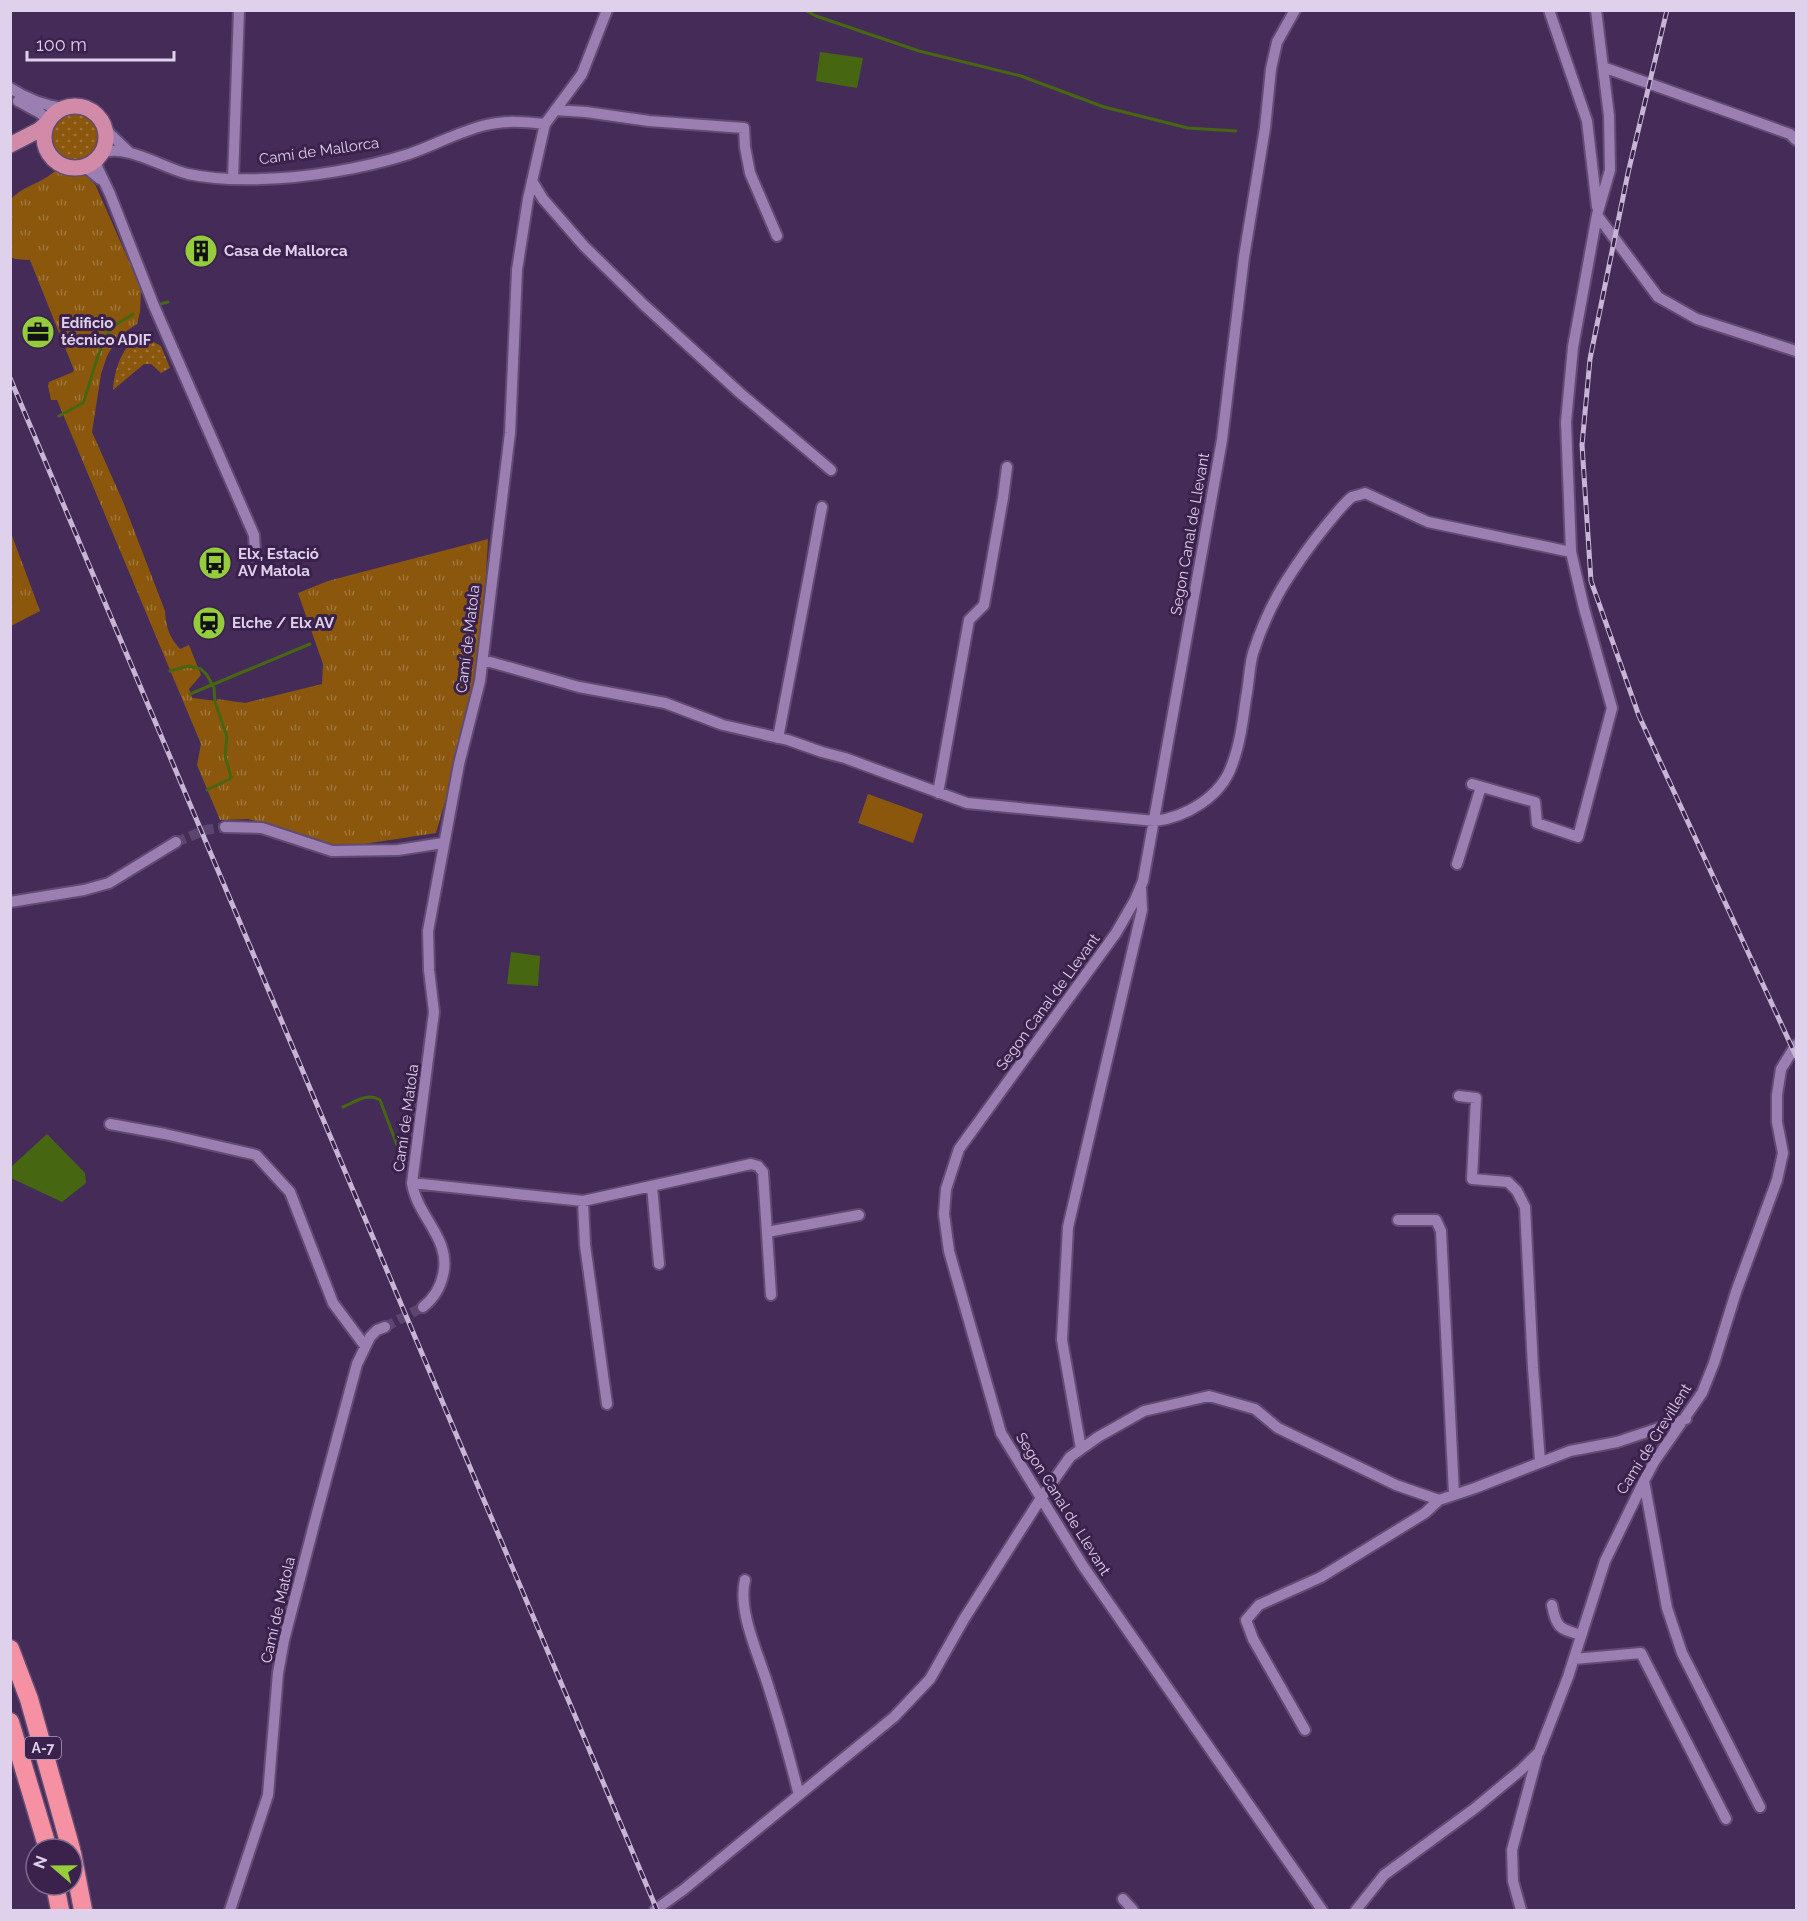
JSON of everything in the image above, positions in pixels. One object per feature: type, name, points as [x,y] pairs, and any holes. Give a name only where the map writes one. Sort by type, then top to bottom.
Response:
[{"type":"highway","name":"A-7","points":[[10,1649],[29,1699],[68,1837]]},
{"type":"highway","name":"A-7","points":[[10,1722],[44,1837]]},
{"type":"main road","points":[[10,145],[39,130],[63,108],[75,106],[91,110],[97,115],[105,129],[106,137],[94,159],[76,167],[60,163],[49,152],[46,145],[45,137],[49,121]]},
{"type":"main road","points":[[10,145],[27,141],[46,145]]},
{"type":"street","points":[[233,179],[239,10]]},
{"type":"street","name":"Camí de Matola","points":[[423,1307],[437,1293],[441,1285],[445,1256],[439,1238],[414,1197],[412,1183],[434,1012],[429,970],[428,931],[459,764],[479,686],[483,660],[510,433],[517,270],[528,200],[545,124],[582,74],[607,10]]},
{"type":"street","name":"Segon Canal de Llevant","points":[[1294,10],[1277,42],[1271,69],[1265,128],[1244,257],[1222,440],[1155,820],[1141,886],[1116,933],[959,1149],[946,1189],[944,1214],[949,1251],[1001,1433],[1083,1566],[1322,1911]]},
{"type":"street","points":[[1549,10],[1587,121],[1597,215],[1659,297],[1697,319],[1797,351]]},
{"type":"street","points":[[1457,864],[1477,786],[1535,802],[1537,824],[1578,837],[1612,708],[1571,552],[1566,422],[1573,347],[1597,215],[1610,170],[1609,116],[1596,10]]},
{"type":"street","points":[[1603,67],[1790,134],[1797,140]]},
{"type":"street","points":[[10,88],[44,105],[63,108]]},
{"type":"street","points":[[10,96],[40,113],[49,121]]},
{"type":"street","points":[[555,110],[649,121],[744,128],[750,173],[777,236]]},
{"type":"street","name":"Camí de Mallorca","points":[[94,159],[114,150],[188,174],[233,179],[267,179],[367,165],[409,154],[487,124],[515,122],[545,124]]},
{"type":"street","name":"Camí de Mallorca","points":[[105,129],[132,154]]},
{"type":"street","points":[[94,159],[254,536],[255,552],[248,558]]},
{"type":"street","points":[[532,181],[543,199],[584,246],[644,305],[740,393],[831,470]]},
{"type":"street","points":[[938,794],[969,620],[984,606],[1007,467]]},
{"type":"street","points":[[483,660],[579,687],[665,703],[723,725],[778,738],[845,758],[967,803],[1155,820],[1169,819],[1204,802],[1220,786],[1232,767],[1252,657],[1266,616],[1286,578],[1323,528],[1352,497],[1365,494],[1428,522],[1571,552]]},
{"type":"street","points":[[778,738],[822,507]]},
{"type":"street","points":[[225,827],[262,828],[332,851],[398,850],[444,843]]},
{"type":"street","points":[[10,902],[84,890],[109,883],[176,842]]},
{"type":"street","points":[[1081,1449],[1062,1340],[1068,1227],[1142,910],[1141,886]]},
{"type":"street","name":"Camí de Crevillent","points":[[1356,1911],[1384,1875],[1474,1809],[1539,1752],[1574,1659],[1605,1561],[1654,1462],[1686,1419],[1702,1393],[1710,1373],[1736,1292],[1777,1180],[1783,1153],[1777,1122],[1777,1095],[1781,1069],[1797,1045]]},
{"type":"street","points":[[1459,1096],[1476,1098],[1472,1179],[1508,1182],[1517,1191],[1525,1208],[1540,1462]]},
{"type":"street","points":[[110,1124],[256,1155],[290,1192],[333,1303],[365,1346]]},
{"type":"street","points":[[412,1183],[583,1201],[751,1164],[758,1166],[763,1172],[771,1295]]},
{"type":"street","points":[[652,1186],[659,1264]]},
{"type":"street","points":[[583,1201],[585,1245],[607,1404]]},
{"type":"street","points":[[767,1232],[859,1215]]},
{"type":"street","points":[[1398,1220],[1436,1220],[1441,1231],[1454,1494]]},
{"type":"street","name":"Camí de Matola","points":[[230,1911],[268,1795],[278,1673],[284,1640],[352,1383],[365,1346],[377,1330],[385,1327]]},
{"type":"street","points":[[655,1911],[684,1890],[894,1717],[930,1679],[964,1619],[1070,1456],[1144,1411],[1209,1396],[1255,1409],[1278,1428],[1396,1485],[1439,1500]]},
{"type":"street","points":[[1305,1730],[1253,1639],[1246,1620],[1260,1605],[1321,1577],[1425,1513],[1439,1500],[1570,1451],[1617,1442],[1686,1419]]},
{"type":"street","points":[[1644,1481],[1667,1608],[1682,1653],[1760,1807]]},
{"type":"street","points":[[745,1580],[742,1592],[751,1634],[770,1691],[799,1795]]},
{"type":"street","points":[[1552,1605],[1555,1623],[1564,1630],[1581,1635]]},
{"type":"street","points":[[1574,1659],[1641,1653],[1726,1819]]},
{"type":"street","points":[[1521,1911],[1513,1881],[1512,1850],[1520,1814],[1539,1752]]},
{"type":"street","points":[[1123,1899],[1133,1911]]},
{"type":"green space","points":[[69,109],[81,109],[91,113],[99,121],[103,137],[99,153],[91,161],[81,165],[69,165],[59,161],[51,153],[47,143],[47,131],[51,121],[59,113]]},
{"type":"green space","points":[[61,165],[82,169],[96,186],[141,289],[137,324],[119,336],[107,356],[101,374],[92,432],[124,504],[165,611],[171,636],[180,649],[189,645],[201,675],[189,689],[192,698],[245,703],[322,684],[323,664],[298,593],[328,581],[488,539],[480,681],[436,833],[332,851],[291,831],[248,819],[220,820],[197,765],[201,744],[57,400],[51,400],[49,382],[74,370],[30,260],[11,257],[10,200],[22,190],[49,176]]},
{"type":"green space","points":[[144,337],[161,346],[170,368],[161,373],[151,364],[144,364],[113,390],[115,374],[125,350],[137,339]]},
{"type":"green space","points":[[11,533],[40,611],[10,626]]},
{"type":"green space","points":[[868,794],[923,814],[913,843],[858,823]]},
{"type":"shaded area","points":[[820,52],[863,58],[857,88],[816,81]]},
{"type":"shaded area","points":[[511,952],[540,956],[538,986],[507,984]]},
{"type":"shaded area","points":[[47,1134],[85,1173],[86,1183],[62,1202],[11,1178],[11,1167]]},
{"type":"waterway","points":[[805,10],[816,16],[919,51],[1021,76],[1104,107],[1188,128],[1236,131]]},
{"type":"waterway","points":[[160,304],[168,302]]},
{"type":"waterway","points":[[59,416],[83,403],[99,352],[108,333],[115,325],[133,314]]},
{"type":"waterway","points":[[190,694],[310,644]]},
{"type":"waterway","points":[[170,671],[188,666],[201,669],[214,688],[215,702],[227,737],[225,756],[231,777],[207,790]]},
{"type":"waterway","points":[[343,1107],[366,1097],[380,1100],[397,1145]]},
{"type":"tunnel","points":[[176,842],[206,830],[225,827]]},
{"type":"tunnel","points":[[385,1327],[423,1307]]},
{"type":"railway","points":[[1667,10],[1628,173],[1590,359],[1582,445],[1591,581],[1639,716],[1796,1056]]},
{"type":"railway","points":[[10,378],[657,1910]]},
{"type":"place","name":"Casa de Mallorca","points":[[201,251]]},
{"type":"place","name":"Edificio técnico ADIF","points":[[38,332]]},
{"type":"place","name":"Elx, Estació AV Matola","points":[[215,563]]},
{"type":"place","name":"Elche / Elx AV","points":[[209,623]]}]
